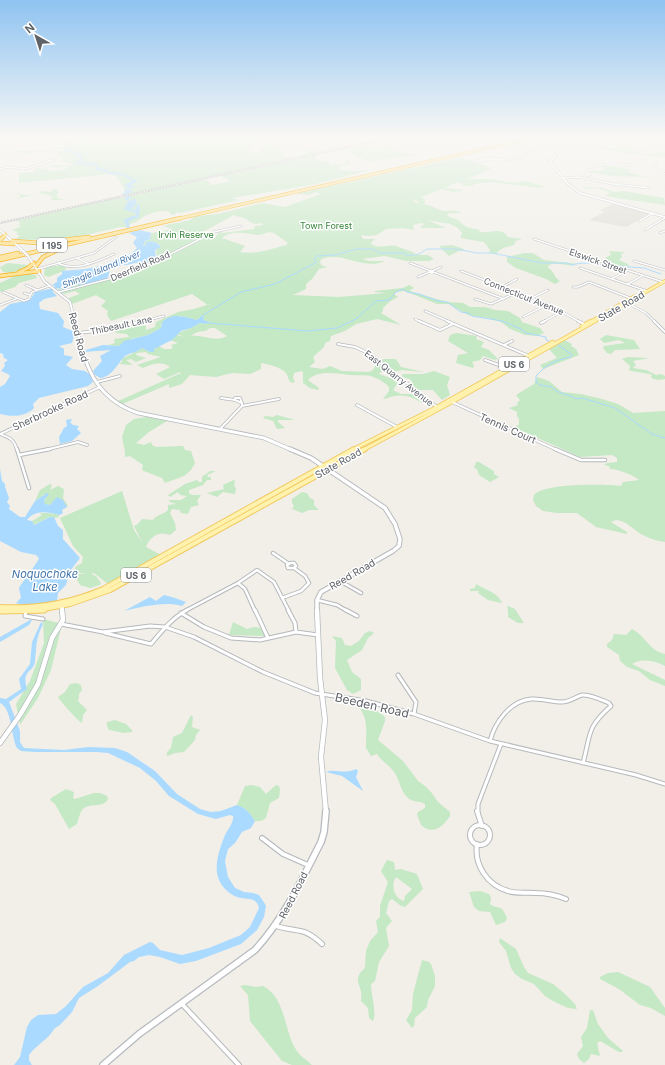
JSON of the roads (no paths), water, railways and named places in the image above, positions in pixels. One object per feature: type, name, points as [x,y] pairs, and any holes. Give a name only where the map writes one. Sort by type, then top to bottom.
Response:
[{"type":"highway","name":"I 195","points":[[0,256],[15,254],[308,187]]},
{"type":"highway","name":"I 195","points":[[28,255],[103,236],[319,187]]},
{"type":"highway","points":[[0,242],[5,235]]},
{"type":"highway","points":[[38,268],[37,262],[41,258],[59,249],[103,236]]},
{"type":"highway","points":[[0,242],[11,240],[22,243],[40,242],[89,237]]},
{"type":"highway","points":[[0,242],[14,244]]},
{"type":"highway","points":[[0,261],[28,255]]},
{"type":"highway","points":[[0,276],[23,273],[38,268]]},
{"type":"highway","points":[[0,276],[38,268]]},
{"type":"main road","name":"State Road","points":[[485,382],[507,368],[622,306],[663,281]]},
{"type":"main road","name":"State Road","points":[[615,309],[630,298],[646,291]]},
{"type":"main road","name":"State Road","points":[[388,434],[397,427],[457,398],[586,325]]},
{"type":"main road","name":"State Road","points":[[0,611],[26,611],[62,605],[98,592],[134,574],[325,467],[452,402],[457,398]]},
{"type":"main road","name":"State Road","points":[[0,607],[62,605]]},
{"type":"street","points":[[570,187],[581,194],[665,217]]},
{"type":"street","points":[[639,221],[653,214]]},
{"type":"street","points":[[645,230],[665,217]]},
{"type":"street","name":"Deerfield Road","points":[[59,292],[109,279],[157,261],[214,232],[241,226]]},
{"type":"street","name":"Reed Road","points":[[0,230],[28,255],[38,268],[44,281],[70,302],[82,354],[100,387],[116,404],[134,412],[268,440],[311,458],[385,508],[395,524],[400,539],[399,546],[393,551],[321,592],[317,600],[322,694],[326,725],[321,763],[326,821],[321,842],[276,926],[255,950],[139,1034],[103,1065]]},
{"type":"street","points":[[660,233],[665,231]]},
{"type":"street","points":[[38,268],[94,253],[112,238],[116,237]]},
{"type":"street","name":"Elswick Street","points":[[534,239],[643,276],[663,281]]},
{"type":"street","points":[[57,263],[65,267],[89,264],[114,254],[110,253]]},
{"type":"street","points":[[77,258],[89,264]]},
{"type":"street","points":[[634,261],[665,270]]},
{"type":"street","points":[[410,263],[504,299]]},
{"type":"street","points":[[418,277],[441,267]]},
{"type":"street","points":[[580,268],[646,291]]},
{"type":"street","points":[[611,279],[628,271]]},
{"type":"street","name":"Connecticut Avenue","points":[[461,272],[548,304],[586,325]]},
{"type":"street","points":[[627,284],[643,276]]},
{"type":"street","points":[[501,287],[517,279]]},
{"type":"street","points":[[572,287],[578,287],[589,282],[630,298]]},
{"type":"street","points":[[26,285],[38,290]]},
{"type":"street","points":[[3,292],[24,301],[28,300],[30,295],[38,290],[50,286]]},
{"type":"street","points":[[532,298],[548,290]]},
{"type":"street","points":[[24,293],[30,295]]},
{"type":"street","points":[[475,299],[490,304],[517,293]]},
{"type":"street","points":[[0,305],[16,298]]},
{"type":"street","points":[[0,300],[5,302]]},
{"type":"street","points":[[627,303],[646,313],[665,332]]},
{"type":"street","points":[[523,317],[548,304]]},
{"type":"street","points":[[622,306],[635,308]]},
{"type":"street","points":[[425,311],[529,356]]},
{"type":"street","points":[[541,322],[562,311]]},
{"type":"street","name":"Thibeault Lane","points":[[78,334],[105,330],[164,316]]},
{"type":"street","points":[[415,319],[440,330],[453,323]]},
{"type":"street","points":[[504,345],[512,341]]},
{"type":"street","name":"East Quarry Avenue","points":[[338,344],[355,347],[370,354],[437,407]]},
{"type":"street","points":[[485,360],[507,368]]},
{"type":"street","points":[[97,382],[120,376]]},
{"type":"street","name":"Sherbrooke Road","points":[[0,434],[100,387]]},
{"type":"street","points":[[221,398],[235,400],[242,403],[242,406]]},
{"type":"street","points":[[220,429],[242,406],[276,401],[279,399]]},
{"type":"street","name":"Tennis Court","points":[[452,402],[581,460],[604,460]]},
{"type":"street","points":[[357,405],[397,427]]},
{"type":"street","points":[[0,434],[14,440],[27,486],[29,488]]},
{"type":"street","points":[[19,454],[68,446],[78,442],[87,445]]},
{"type":"street","points":[[273,553],[288,564],[295,564],[294,568],[305,576],[309,583],[300,591],[282,598]]},
{"type":"street","points":[[103,632],[151,644],[165,627],[181,613],[238,583],[257,570],[274,582],[295,623],[296,632]]},
{"type":"street","points":[[340,580],[361,593]]},
{"type":"street","points":[[238,583],[245,589],[268,638]]},
{"type":"street","points":[[317,600],[337,605],[357,616]]},
{"type":"street","points":[[0,743],[20,715],[38,684],[46,662],[52,638],[62,624],[62,605]]},
{"type":"street","points":[[26,611],[25,616],[43,619]]},
{"type":"street","points":[[181,613],[195,622],[231,638],[260,640],[296,632],[318,635]]},
{"type":"street","name":"Beeden Road","points":[[62,624],[103,632],[150,626],[165,627],[194,637],[277,678],[315,693],[354,698],[414,714],[490,741],[636,775],[665,784]]},
{"type":"street","points":[[398,675],[416,702],[414,714]]},
{"type":"street","points":[[490,741],[494,729],[500,722],[504,713],[512,705],[532,699],[569,702],[583,694],[609,703],[611,706],[600,716],[589,733],[583,763]]},
{"type":"street","points":[[482,826],[474,827],[470,833],[471,838],[477,844],[483,844],[490,839],[489,831],[482,826],[477,810],[502,744]]},
{"type":"street","points":[[262,838],[281,853],[308,865]]},
{"type":"street","points":[[477,844],[476,849],[479,867],[482,873],[497,887],[518,893],[542,893],[566,899]]},
{"type":"street","points":[[276,926],[286,930],[304,930],[312,934],[322,944]]},
{"type":"street","points":[[181,1004],[239,1065]]},
{"type":"water","points":[[134,187],[127,190],[133,190],[131,191],[132,192],[128,193],[131,197],[128,200],[132,201],[132,199],[135,199],[137,203],[131,209],[137,211],[134,208],[139,204],[139,214],[124,209],[128,201],[122,194],[125,192],[124,189]]},
{"type":"water","points":[[139,230],[152,233],[149,237],[153,238],[145,241],[143,246],[145,246],[146,242],[152,241],[161,247],[155,250],[156,257],[150,262],[122,265],[110,270],[108,277],[98,282],[61,286],[61,289],[63,289],[74,286],[66,290],[62,290],[58,288],[52,291],[57,296],[44,299],[39,303],[40,309],[58,313],[64,321],[63,327],[75,332],[72,343],[59,346],[64,349],[64,355],[73,357],[66,365],[72,369],[85,371],[89,374],[94,373],[93,371],[102,361],[100,356],[111,350],[84,352],[86,350],[103,345],[119,346],[124,341],[148,335],[161,328],[162,322],[170,317],[179,316],[197,320],[202,316],[204,317],[203,320],[210,322],[205,324],[200,323],[181,331],[172,340],[154,349],[154,352],[150,352],[142,348],[125,356],[108,375],[100,378],[94,374],[90,375],[93,382],[88,386],[39,398],[33,404],[34,408],[23,415],[9,416],[0,414],[0,387],[5,384],[10,376],[1,371],[5,366],[4,363],[8,360],[4,358],[3,354],[0,353],[0,312],[10,304],[30,300],[35,292],[54,288],[55,286],[52,285],[57,282],[57,278],[62,274],[62,271],[86,269],[104,265],[133,252],[137,248],[133,243],[137,237],[129,233]]},
{"type":"water","points":[[71,419],[72,420],[70,422],[73,425],[79,426],[77,429],[81,433],[72,441],[60,444],[59,437],[64,428],[67,426],[66,420]]},
{"type":"water","name":"Noquochoke Lake","points":[[0,469],[2,481],[5,484],[9,498],[7,502],[10,506],[9,509],[20,517],[25,517],[35,501],[47,493],[49,494],[44,500],[45,504],[50,505],[57,497],[63,500],[67,507],[62,510],[63,513],[60,515],[42,512],[34,514],[27,520],[32,521],[34,525],[50,517],[54,517],[58,526],[63,530],[63,539],[80,558],[70,571],[66,585],[58,593],[57,601],[52,604],[23,605],[16,603],[21,598],[19,588],[39,558],[36,555],[21,552],[0,541]]},
{"type":"water","points":[[164,595],[186,602],[182,606],[160,604],[124,611],[150,597],[156,601]]},
{"type":"water","points":[[32,620],[29,625],[0,642],[0,637]]},
{"type":"water","points":[[41,622],[43,624],[37,639],[34,665],[26,678],[27,689],[9,702],[20,731],[20,742],[24,748],[64,750],[88,747],[115,748],[127,752],[155,771],[177,794],[200,809],[211,812],[221,811],[237,805],[245,809],[255,821],[251,828],[242,832],[235,843],[228,849],[225,861],[228,877],[235,888],[244,892],[259,895],[266,906],[264,917],[257,930],[241,944],[196,961],[180,964],[149,955],[139,957],[130,962],[79,998],[72,1012],[29,1055],[29,1060],[32,1065],[14,1065],[20,1057],[27,1027],[31,1020],[38,1015],[56,1014],[66,1006],[83,987],[108,973],[124,955],[150,942],[160,950],[182,955],[209,948],[241,935],[250,927],[259,908],[258,904],[253,900],[234,896],[224,888],[217,875],[219,851],[225,835],[232,824],[233,816],[230,815],[216,819],[198,814],[169,796],[156,781],[140,768],[108,753],[35,752],[21,751],[17,748],[7,711],[0,703],[0,698],[6,699],[21,689],[19,679],[30,664],[32,642]]},
{"type":"water","points":[[356,769],[358,771],[356,777],[363,791],[342,776],[326,772],[351,771]]},
{"type":"waterway","name":"Shingle Island River","points":[[132,218],[138,216],[137,212],[135,211]]},
{"type":"waterway","name":"Shingle Island River","points":[[128,227],[128,224],[125,221],[132,218]]},
{"type":"waterway","points":[[202,316],[241,292],[275,284],[317,262],[314,260],[317,256],[335,255],[357,249],[373,249],[380,253],[405,253],[407,256],[419,254],[427,249],[456,249],[477,253],[492,253],[542,263],[567,263],[572,265],[587,263],[611,266]]},
{"type":"waterway","points":[[617,266],[644,268],[661,274]]},
{"type":"waterway","points":[[209,323],[307,331],[337,328],[356,319],[376,301],[389,300],[396,292],[403,289],[407,292],[419,294],[438,301],[447,302],[461,312],[468,313],[472,316],[502,321],[521,329],[526,333],[546,337],[546,340],[549,341]]},
{"type":"waterway","points":[[558,345],[571,354],[571,357],[561,359],[548,366],[536,376],[536,382],[540,385],[552,387],[554,390],[576,399],[582,398],[615,408],[652,434],[665,438]]},
{"type":"railway","points":[[0,223],[166,187]]},
{"type":"park label","name":"Town Forest","points":[[326,225]]},
{"type":"park label","name":"Irvin Reserve","points":[[186,234]]}]
